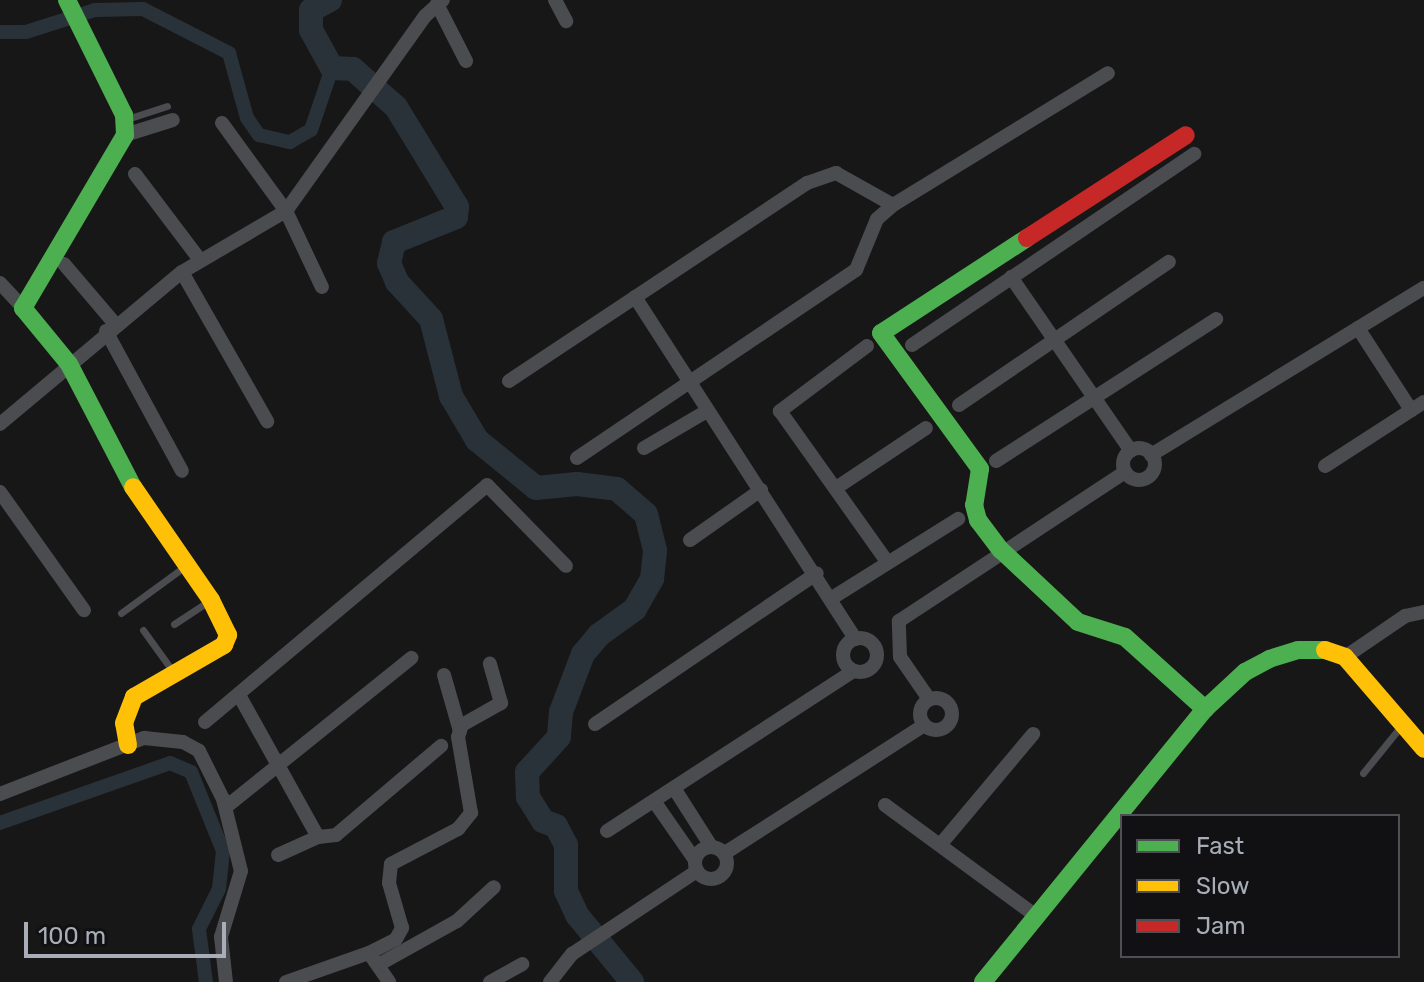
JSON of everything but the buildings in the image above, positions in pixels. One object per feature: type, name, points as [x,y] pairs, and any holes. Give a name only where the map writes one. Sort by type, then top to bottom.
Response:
[{"type":"street","points":[[555,0],[566,21]]},
{"type":"street","points":[[67,1],[125,127]]},
{"type":"street","points":[[0,424],[111,328],[182,272],[286,211],[440,2],[466,61]]},
{"type":"street","points":[[577,458],[690,386],[856,270],[877,219],[893,205],[1108,73]]},
{"type":"street","points":[[23,308],[125,127],[170,113]]},
{"type":"street","points":[[222,123],[286,211],[322,287]]},
{"type":"street","points":[[1186,135],[881,333],[980,469],[974,505],[978,520],[1001,550],[1078,622],[1125,637],[1205,709]]},
{"type":"street","points":[[912,345],[1194,154]]},
{"type":"street","points":[[509,381],[807,183],[836,173],[893,205]]},
{"type":"street","points":[[135,174],[200,260]]},
{"type":"street","points":[[959,405],[1169,262]]},
{"type":"street","points":[[64,264],[111,328],[182,471]]},
{"type":"street","points":[[182,272],[267,421]]},
{"type":"street","points":[[1011,277],[1131,451],[1151,455],[1424,288]]},
{"type":"street","points":[[0,283],[69,364],[139,498],[225,620],[228,635],[224,645],[134,697],[127,707],[128,745]]},
{"type":"street","points":[[635,297],[690,386],[817,573],[855,639]]},
{"type":"street","points":[[996,461],[1216,319]]},
{"type":"street","points":[[1325,466],[1418,406],[1358,328]]},
{"type":"street","points":[[867,346],[780,411],[888,563]]},
{"type":"street","points":[[644,448],[707,411]]},
{"type":"street","points":[[836,488],[926,428]]},
{"type":"street","points":[[1131,451],[1123,463],[1125,472],[1132,479],[1147,478],[1154,470],[1151,455]]},
{"type":"street","points":[[929,699],[900,657],[899,621],[1001,550],[1125,472]]},
{"type":"street","points":[[205,722],[487,485],[566,566]]},
{"type":"street","points":[[690,540],[761,490]]},
{"type":"street","points":[[0,492],[84,610]]},
{"type":"street","points":[[832,598],[958,519]]},
{"type":"street","points":[[595,724],[817,573]]},
{"type":"street","points":[[1345,657],[1405,616],[1424,612]]},
{"type":"street","points":[[607,831],[853,671],[867,670],[877,657],[871,642],[855,639]]},
{"type":"street","points":[[853,671],[843,656],[855,639]]},
{"type":"street","points":[[983,982],[1205,709],[1245,672],[1269,659],[1298,650],[1325,650],[1345,657],[1401,726],[1424,749]]},
{"type":"street","points":[[226,807],[411,658]]},
{"type":"street","points":[[460,731],[462,725],[501,703],[490,664]]},
{"type":"street","points":[[286,982],[369,953],[396,939],[402,928],[389,883],[391,864],[458,829],[471,813],[460,731],[444,675]]},
{"type":"street","points":[[239,695],[318,837]]},
{"type":"street","points":[[924,725],[920,711],[929,699]]},
{"type":"street","points":[[550,982],[572,954],[627,921],[718,850],[924,725],[943,728],[952,715],[945,700],[929,699]]},
{"type":"street","points":[[940,845],[1033,734]]},
{"type":"street","points":[[0,794],[128,745],[165,738],[199,751],[226,807],[241,871],[221,937],[226,982]]},
{"type":"street","points":[[278,855],[318,837],[336,835],[441,746]]},
{"type":"street","points":[[654,801],[696,865],[710,879],[721,876],[727,868],[718,850],[674,788]]},
{"type":"street","points":[[885,805],[1035,915]]},
{"type":"street","points":[[378,965],[457,921],[494,887]]},
{"type":"street","points":[[369,953],[389,982]]},
{"type":"street","points":[[490,982],[522,964]]},
{"type":"lane","points":[[121,613],[185,567]]},
{"type":"lane","points":[[174,624],[211,600]]},
{"type":"lane","points":[[143,630],[174,674]]},
{"type":"lane","points":[[1363,773],[1401,726]]},
{"type":"waterway","points":[[330,0],[311,10],[311,30],[332,68],[353,69],[396,107],[457,207],[456,217],[394,242],[389,263],[397,282],[431,319],[451,396],[477,440],[536,488],[577,484],[617,489],[646,514],[655,551],[652,579],[635,609],[599,635],[583,654],[561,712],[559,737],[527,772],[528,797],[543,821],[556,826],[566,845],[566,891],[577,915],[632,982]]},
{"type":"waterway","points":[[0,32],[26,32],[95,10],[143,9],[229,53],[247,118],[259,135],[290,142],[311,130],[332,68]]},
{"type":"waterway","points":[[0,823],[170,763],[191,772],[223,851],[219,889],[199,929],[206,982]]},
{"type":"traffic: fast","points":[[67,0],[124,115],[125,135],[23,308],[69,364],[133,487]]},
{"type":"traffic: fast","points":[[1027,238],[881,333],[980,469],[974,505],[978,520],[1001,550],[1078,622],[1125,637],[1205,709]]},
{"type":"traffic: fast","points":[[983,982],[1205,709],[1245,672],[1269,659],[1298,650],[1325,650]]},
{"type":"traffic: slow","points":[[128,745],[124,723],[134,697],[224,645],[228,635],[211,600],[133,487]]},
{"type":"traffic: slow","points":[[1325,650],[1345,657],[1424,749]]},
{"type":"traffic: jam","points":[[1027,238],[1186,135]]}]
